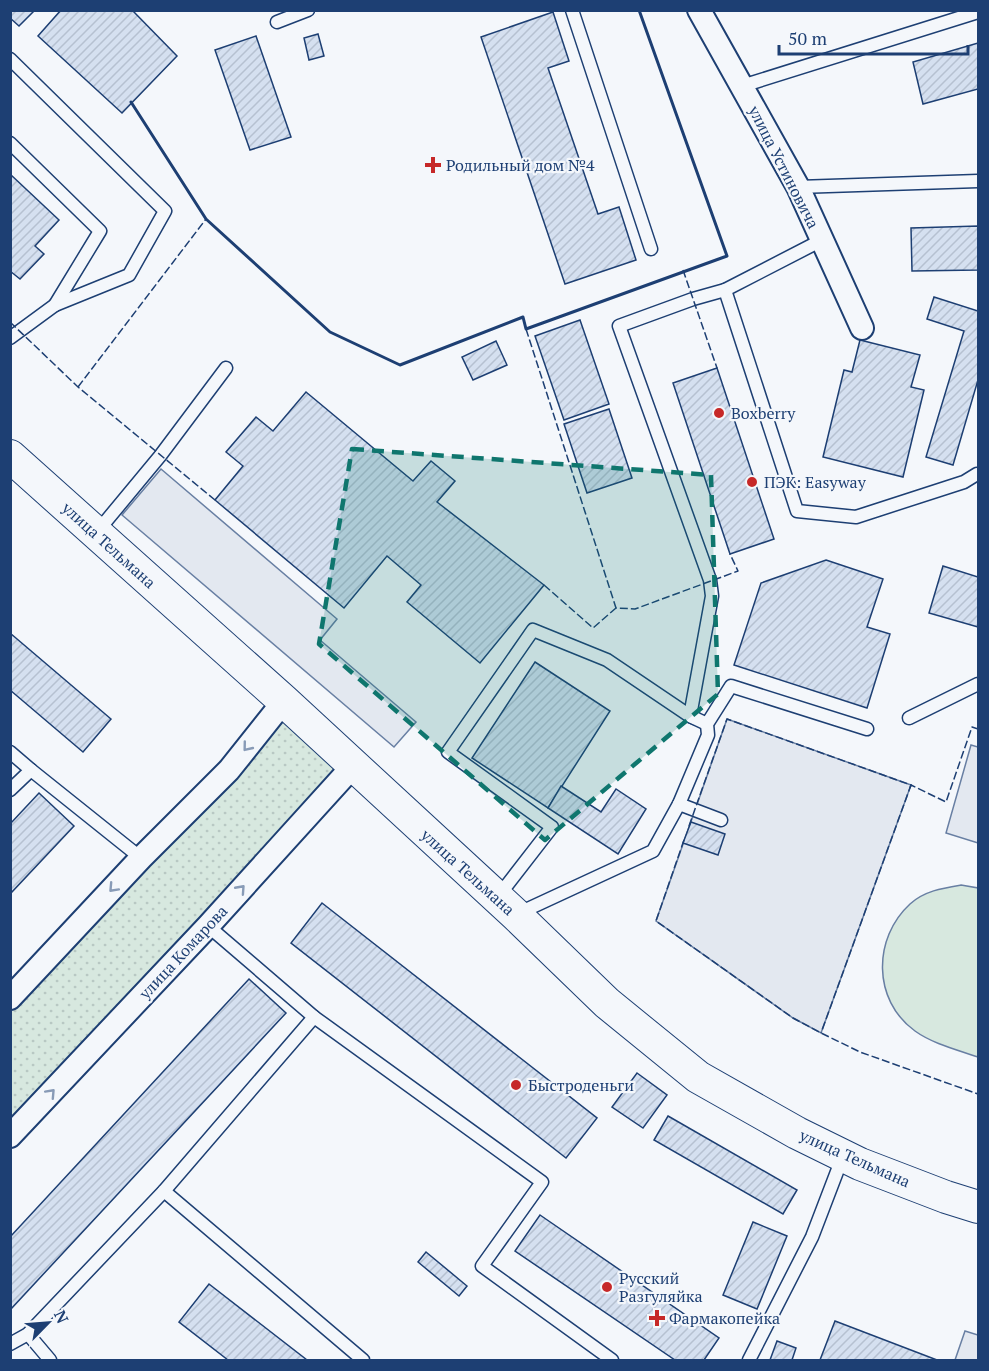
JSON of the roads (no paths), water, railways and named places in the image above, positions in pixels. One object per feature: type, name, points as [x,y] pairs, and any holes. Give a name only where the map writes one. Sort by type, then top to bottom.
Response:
[{"type":"main road","name":"улица Тельмана","points":[[10,456],[284,701],[607,1003],[698,1077],[860,1164],[978,1207]]},
{"type":"street","name":"улица Устиновича","points":[[699,10],[798,187],[862,328]]},
{"type":"street","points":[[10,998],[141,858],[229,770],[284,701]]},
{"type":"street","name":"улица Комарова","points":[[10,1136],[208,926],[353,766]]},
{"type":"lane","points":[[277,22],[308,10]]},
{"type":"lane","points":[[572,10],[651,249]]},
{"type":"lane","points":[[742,86],[978,12]]},
{"type":"lane","points":[[10,59],[165,211],[129,274],[55,305],[10,338]]},
{"type":"lane","points":[[10,143],[100,231],[55,305]]},
{"type":"lane","points":[[798,187],[978,181]]},
{"type":"lane","points":[[690,716],[712,596],[710,580],[619,326],[724,290],[822,240]]},
{"type":"lane","points":[[724,290],[797,511],[856,517],[964,482],[978,472]]},
{"type":"lane","points":[[96,533],[160,456],[226,368]]},
{"type":"lane","points":[[506,907],[552,827],[448,752],[533,630],[607,660],[690,716],[707,724]]},
{"type":"lane","points":[[909,718],[978,684]]},
{"type":"lane","points":[[506,907],[653,851],[679,804],[708,735],[707,724],[731,686],[867,729]]},
{"type":"lane","points":[[10,752],[141,858]]},
{"type":"lane","points":[[10,790],[31,770]]},
{"type":"lane","points":[[679,804],[721,820]]},
{"type":"lane","points":[[208,926],[314,1017],[542,1182],[482,1266],[612,1360]]},
{"type":"lane","points":[[10,1344],[28,1334],[164,1191],[314,1017]]},
{"type":"lane","points":[[749,1360],[812,1237],[844,1155]]},
{"type":"lane","points":[[164,1191],[363,1360]]},
{"type":"lane","points":[[28,1334],[50,1360]]},
{"type":"place","name":"Родильный дом №4","points":[[433,165]]},
{"type":"place","name":"Boxberry","points":[[719,413]]},
{"type":"place","name":"ПЭК: Easyway","points":[[752,482]]},
{"type":"place","name":"Быстроденьги","points":[[516,1085]]},
{"type":"place","name":"Русский Разгуляйка","points":[[607,1287]]},
{"type":"place","name":"Фармакопейка","points":[[657,1318]]}]
